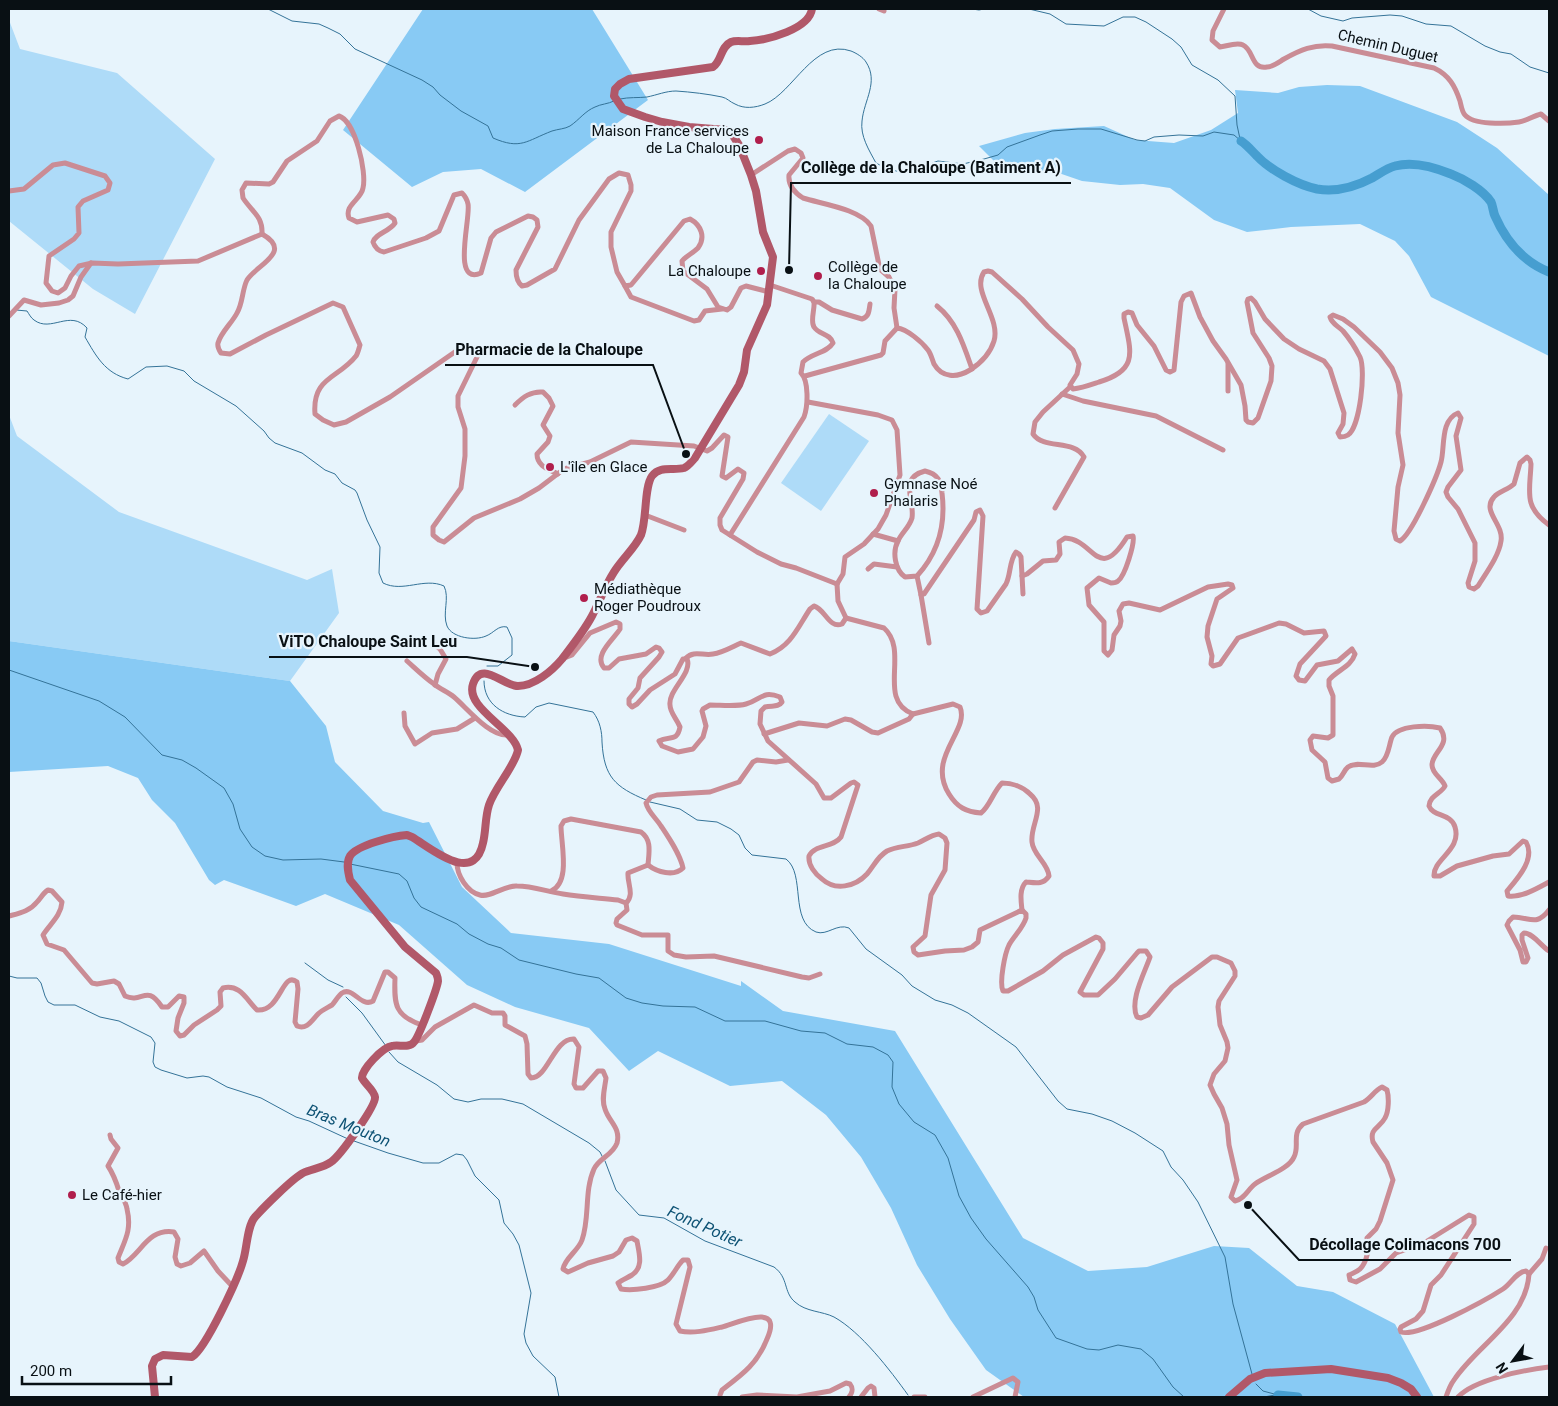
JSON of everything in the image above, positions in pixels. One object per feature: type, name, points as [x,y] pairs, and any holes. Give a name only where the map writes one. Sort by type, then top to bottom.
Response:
[{"type":"main road","points":[[155,1397],[152,1366],[155,1359],[163,1355],[188,1358],[194,1356],[229,1297],[244,1259],[254,1218],[298,1176],[332,1162],[343,1148],[374,1102],[373,1092],[362,1078],[362,1074],[388,1047],[409,1046],[416,1041],[438,982],[436,973],[398,940],[350,880],[348,870],[349,858],[359,848],[400,835],[407,835],[448,860],[457,862],[465,863],[471,861],[481,851],[488,808],[495,790],[517,754],[517,746],[476,701],[472,688],[475,680],[480,674],[487,673],[509,685],[521,686],[538,680],[550,672],[564,656],[591,618],[617,566],[640,536],[644,525],[651,478],[654,473],[662,469],[685,467],[695,458],[739,384],[744,372],[747,350],[767,305],[773,257],[764,235],[756,191],[739,145],[732,134],[726,130],[689,127],[662,122],[630,112],[618,104],[614,96],[615,89],[629,79],[713,67],[717,64],[727,44],[763,39],[792,29],[808,19],[812,9]]},
{"type":"main road","points":[[1229,1397],[1250,1379],[1265,1373],[1331,1369],[1395,1381],[1411,1389],[1417,1397]]},
{"type":"street","name":"Chemin Duguet","points":[[1224,9],[1213,31],[1212,40],[1220,47],[1242,44],[1248,49],[1254,62],[1259,66],[1265,68],[1296,52],[1312,47],[1332,46],[1434,68],[1443,72],[1448,76],[1456,90],[1464,113],[1472,121],[1521,122],[1541,114],[1549,120]]},
{"type":"street","points":[[262,234],[263,224],[261,219],[243,198],[244,186],[246,184],[269,184],[273,182],[287,161],[317,141],[330,121],[338,116],[347,121],[352,130],[363,167],[363,189],[349,208],[349,218],[357,222],[388,215],[394,219],[392,227],[374,238],[373,242],[377,249],[384,252],[434,234],[441,228],[454,195],[462,193],[468,205],[464,261],[467,272],[471,275],[481,273],[491,238],[496,232],[528,216],[537,220],[538,227],[516,270],[516,276],[522,286],[539,279],[555,268],[578,220],[609,179],[619,173],[628,175],[631,191],[614,225],[610,247],[617,272],[631,297],[694,321],[699,320],[705,311],[727,310],[731,307],[741,288],[746,286],[770,289],[812,299],[814,302],[819,302],[832,310],[862,319],[866,318],[870,304]]},
{"type":"street","points":[[751,175],[788,151],[795,149],[801,153],[803,158],[789,175],[790,184],[796,193],[803,198],[858,215],[869,223],[879,265],[895,288],[894,308],[897,328]]},
{"type":"street","points":[[9,190],[24,189],[53,165],[65,163],[105,176],[110,183],[108,190],[83,201],[78,207],[79,232],[74,239],[49,256],[46,283],[52,291],[58,293],[65,288],[70,276],[79,266],[92,263],[118,264],[198,260],[262,234]]},
{"type":"street","points":[[625,286],[631,285],[684,221],[690,220],[700,226],[702,240],[699,247],[682,261],[681,266],[683,271],[707,289],[718,307],[723,309]]},
{"type":"street","points":[[262,234],[271,239],[274,246],[272,257],[248,279],[238,312],[218,341],[218,349],[221,354],[230,354],[333,304],[342,307],[360,345],[356,355],[322,383],[314,401],[315,414],[323,420],[334,425],[346,422],[390,397],[462,347],[476,348],[479,353],[458,396],[458,407],[465,428],[465,456],[461,488],[433,527],[434,535],[439,540],[444,542],[474,518],[520,499],[564,470],[590,462],[631,442],[694,446],[709,450],[726,435],[728,437],[722,476],[726,478],[738,469],[744,472],[743,479],[720,518],[720,528],[756,552],[781,564],[837,584]]},
{"type":"street","points":[[9,316],[24,300],[40,305],[68,300],[73,296],[81,277],[92,263]]},
{"type":"street","points":[[897,328],[904,329],[926,348],[937,368],[946,375],[955,376],[972,369],[986,356],[995,335],[994,322],[982,290],[981,278],[984,272],[988,270],[1022,298],[1041,321],[1073,350],[1079,364],[1077,374],[1070,387],[1035,422],[1033,434],[1040,441],[1068,446],[1084,457],[1055,508]]},
{"type":"street","points":[[1070,387],[1073,390],[1114,377],[1123,371],[1129,359],[1130,351],[1124,318],[1124,314],[1128,312],[1132,313],[1137,326],[1154,346],[1166,370],[1172,372],[1175,368],[1180,302],[1189,293],[1193,296],[1200,317],[1213,341],[1243,390],[1246,420],[1253,423],[1258,418],[1270,381],[1272,366],[1253,333],[1247,302],[1251,298],[1265,319],[1284,339],[1299,349],[1324,361],[1330,368],[1343,406],[1344,419],[1338,433],[1342,437],[1347,436],[1351,432],[1359,411],[1362,376],[1361,362],[1345,334],[1331,321],[1330,318],[1333,315],[1354,327],[1380,352],[1395,373],[1400,395],[1398,433],[1403,465],[1398,487],[1394,538],[1398,541],[1405,537],[1419,514],[1441,464],[1445,430],[1452,416],[1456,414],[1459,414],[1461,418],[1456,436],[1461,470],[1446,492],[1458,509],[1475,543],[1475,561],[1468,583],[1471,589],[1478,586],[1501,544],[1501,529],[1490,511],[1491,501],[1495,496],[1514,484],[1520,463],[1526,457],[1530,460],[1531,464],[1531,506],[1536,515],[1549,525]]},
{"type":"street","points":[[730,536],[804,417],[808,402],[804,376],[801,372],[803,362],[816,353],[829,348],[833,343],[830,336],[815,328],[813,324],[814,302]]},
{"type":"street","points":[[938,306],[950,319],[964,347],[972,369]]},
{"type":"street","points":[[804,376],[881,355],[885,341],[897,328]]},
{"type":"street","points":[[1228,363],[1228,390]]},
{"type":"street","points":[[515,405],[533,392],[543,392],[550,398],[553,406],[543,425],[550,436],[548,442],[537,454],[537,459],[541,465],[558,474]]},
{"type":"street","points":[[1062,394],[1083,401],[1156,416],[1223,450]]},
{"type":"street","points":[[808,402],[878,415],[892,420],[897,430],[900,475],[886,514],[878,529],[859,548],[845,557],[843,574],[837,584],[838,601],[846,618]]},
{"type":"street","points":[[931,472],[938,477],[941,484],[944,509],[943,528],[938,543],[917,576],[905,577],[900,573],[895,558],[898,541],[909,526],[912,515],[908,488],[919,473],[931,472]]},
{"type":"street","points":[[921,595],[927,593],[974,520],[976,512],[980,510],[982,510],[983,516],[977,601],[979,612],[984,613],[987,611],[1006,584],[1013,555],[1016,552],[1021,557],[1023,594]]},
{"type":"street","points":[[645,515],[684,530]]},
{"type":"street","points":[[873,534],[898,541]]},
{"type":"street","points":[[1022,576],[1028,574],[1043,561],[1056,560],[1060,554],[1059,542],[1065,538],[1076,540],[1093,555],[1107,558],[1116,554],[1127,537],[1130,535],[1134,537],[1134,543],[1120,580],[1111,583],[1098,578],[1087,588],[1089,605],[1104,622],[1104,651],[1108,655],[1112,650],[1114,635],[1120,626],[1119,611],[1123,604],[1129,603],[1160,610],[1208,587],[1228,584],[1232,585],[1233,588],[1217,599],[1208,626],[1207,637],[1212,656],[1211,664],[1213,666],[1220,664],[1238,638],[1279,623],[1286,624],[1304,633],[1324,631],[1326,636],[1300,664],[1296,676],[1299,680],[1307,679],[1317,665],[1338,661],[1352,649],[1355,654],[1355,657],[1329,680],[1333,696],[1333,735],[1328,738],[1313,736],[1310,740],[1312,750],[1325,762],[1328,778],[1332,781],[1339,779],[1347,768],[1353,764],[1372,766],[1381,763],[1386,758],[1392,735],[1397,731],[1408,727],[1440,728],[1443,732],[1442,749],[1433,759],[1432,766],[1435,774],[1442,780],[1445,786],[1444,789],[1430,799],[1428,806],[1433,812],[1447,817],[1453,822],[1456,834],[1455,842],[1434,870],[1434,876],[1438,877],[1457,866],[1493,856],[1509,854],[1523,841],[1526,842],[1529,849],[1526,862],[1520,876],[1507,891],[1508,894],[1511,897],[1549,882]]},
{"type":"street","points":[[868,570],[874,564],[897,567]]},
{"type":"street","points":[[917,576],[930,643]]},
{"type":"street","points":[[564,656],[572,655],[586,636],[594,630],[616,622],[620,624],[620,628],[604,648],[601,661],[604,668],[609,668],[619,659],[646,654],[659,648],[662,652],[640,678],[638,688],[629,699],[628,704],[632,707],[650,690],[675,674],[681,662],[694,653],[714,654],[741,643],[770,654],[786,645],[814,606],[818,607],[838,626],[846,618]]},
{"type":"street","points":[[846,618],[884,628],[888,632],[895,653],[894,697],[900,706],[913,714]]},
{"type":"street","points":[[433,643],[440,649],[446,659],[438,674],[435,685]]},
{"type":"street","points":[[686,658],[689,661],[688,666],[670,701],[671,710],[680,727],[679,732],[673,738],[661,739],[659,743],[662,746],[678,752],[693,749],[703,737],[706,726],[703,709],[710,705],[746,704],[762,695],[768,694],[777,696],[782,700],[780,705],[765,707],[761,711],[760,724],[768,741],[816,784],[824,798],[831,798],[851,783],[854,782],[858,786],[841,837],[835,843],[814,850],[809,856],[814,871],[828,884],[842,887],[852,885],[867,874],[880,856],[894,848],[918,843],[935,834],[945,838],[944,870],[931,895],[925,936],[913,947],[914,952],[918,956],[944,951],[964,950],[972,947],[978,942],[980,930],[1022,910]]},
{"type":"street","points":[[407,660],[435,685],[453,696],[475,718],[496,732],[504,736],[508,735]]},
{"type":"street","points":[[764,734],[799,723],[828,726],[845,719],[878,733],[909,719],[913,714],[953,704],[960,706],[962,718],[946,751],[942,774],[943,785],[958,806],[972,813],[981,813],[985,810],[996,789],[1002,783],[1026,790],[1036,799],[1038,809],[1032,835],[1032,844],[1048,870],[1049,876],[1046,881],[1040,884],[1026,882],[1023,885],[1021,891],[1022,910],[1026,914],[1025,922],[1006,953],[1000,983],[1001,989],[1005,991],[1038,974],[1063,955],[1096,938],[1102,940],[1103,949],[1080,992],[1084,995],[1098,995],[1115,979],[1139,951],[1146,951],[1150,957],[1141,978],[1135,1009],[1135,1013],[1140,1018],[1148,1015],[1172,987],[1208,958],[1218,957],[1226,960],[1234,967],[1235,976],[1221,997],[1218,1007],[1220,1025],[1227,1042],[1227,1056],[1214,1074],[1210,1085],[1222,1108],[1227,1124],[1229,1145],[1237,1180],[1231,1197],[1235,1201],[1242,1199],[1254,1184],[1292,1161],[1296,1152],[1297,1130],[1303,1124],[1364,1102],[1372,1097],[1379,1088],[1382,1088],[1387,1090],[1388,1094],[1386,1118],[1374,1129],[1372,1137],[1373,1142],[1390,1169],[1392,1180],[1380,1221],[1376,1229],[1367,1236],[1369,1244],[1365,1261],[1360,1268],[1349,1275],[1350,1280],[1356,1282],[1380,1269],[1392,1256],[1424,1243],[1465,1216],[1472,1216],[1475,1221],[1441,1275],[1431,1285],[1423,1311],[1416,1319],[1401,1327],[1401,1332],[1407,1333],[1434,1326],[1503,1289],[1522,1271],[1526,1271],[1529,1274]]},
{"type":"street","points":[[404,714],[405,726],[415,744],[432,733],[457,729],[475,718]]},
{"type":"street","points":[[648,865],[657,871],[672,873],[680,872],[683,868],[661,825],[648,810],[646,803],[650,797],[710,792],[739,782],[753,762],[758,760],[776,762],[788,760]]},
{"type":"street","points":[[551,892],[558,888],[562,880],[561,826],[571,819],[641,832],[649,842],[648,865]]},
{"type":"street","points":[[457,862],[457,870],[462,882],[480,895],[486,895],[513,886],[618,900],[626,903]]},
{"type":"street","points":[[626,903],[631,896],[628,873],[648,865]]},
{"type":"street","points":[[9,916],[28,910],[36,904],[43,893],[52,890],[62,902],[62,907],[43,935],[46,944],[64,950],[92,983],[114,981],[119,984],[125,996],[130,998],[145,995],[153,996],[165,1008],[179,996],[184,997],[176,1031],[180,1036],[217,1010],[220,1006],[220,992],[223,988],[235,987],[242,992],[257,1010],[262,1011],[275,1002],[286,982],[294,979],[298,982],[295,1022],[301,1028],[306,1026],[320,1012],[332,1005],[341,994],[347,992],[364,1002],[369,1003],[373,1001],[385,972],[388,972],[395,978],[394,993],[398,1012],[407,1019],[422,1025]]},
{"type":"street","points":[[626,903],[627,910],[617,919],[617,925],[642,935],[668,936],[668,951],[674,955],[697,958],[714,956],[809,978],[820,974]]},
{"type":"street","points":[[1549,910],[1545,916],[1538,920],[1513,918],[1509,920],[1507,926],[1520,950],[1523,962],[1526,962],[1528,958],[1522,940],[1524,933],[1530,934],[1549,951]]},
{"type":"street","points":[[416,1041],[422,1040],[435,1027],[474,1005],[492,1013],[502,1013],[505,1016],[505,1025],[522,1033],[526,1040],[528,1074],[533,1078],[538,1076],[563,1043],[569,1039],[574,1039],[579,1047],[574,1084],[576,1088],[582,1088],[598,1070],[605,1073],[604,1107],[617,1129],[616,1145],[609,1155],[594,1169],[583,1239],[563,1268],[568,1272],[588,1263],[613,1256],[619,1252],[626,1240],[632,1238],[637,1241],[640,1260],[633,1274],[618,1283],[621,1289],[650,1288],[660,1285],[668,1280],[683,1260],[688,1260],[690,1266],[676,1324],[680,1331],[712,1329],[756,1316],[766,1319],[770,1324],[771,1330],[760,1356],[752,1366],[722,1390],[720,1397]]},
{"type":"street","points":[[110,1134],[111,1139],[118,1148],[108,1166],[114,1175],[128,1209],[128,1232],[118,1258],[119,1262],[123,1264],[128,1261],[148,1239],[165,1232],[174,1232],[178,1239],[177,1264],[181,1266],[186,1265],[204,1251],[218,1271],[233,1287]]},
{"type":"street","points":[[1446,1397],[1456,1377],[1515,1310],[1526,1286],[1529,1274],[1542,1259],[1546,1248]]},
{"type":"street","points":[[1458,1397],[1481,1384],[1528,1370],[1549,1367]]},
{"type":"street","points":[[974,1397],[1013,1378],[1018,1382],[1015,1397]]},
{"type":"street","points":[[742,1397],[797,1397],[830,1392],[846,1383],[852,1387],[852,1393],[849,1397]]},
{"type":"street","points":[[861,1397],[871,1386],[874,1388],[875,1397]]},
{"type":"street","points":[[914,1397],[925,1397]]},
{"type":"shaded area","points":[[423,9],[592,9],[648,100],[525,192],[481,169],[443,172],[412,187],[343,130]]},
{"type":"shaded area","points":[[9,20],[20,49],[117,73],[215,159],[135,314],[93,289],[9,221]]},
{"type":"shaded area","points":[[1327,85],[1360,86],[1457,122],[1497,148],[1549,195],[1549,356],[1431,297],[1409,256],[1395,241],[1360,224],[1291,227],[1247,232],[1214,220],[1170,188],[1143,184],[1120,185],[1082,181],[1050,170],[1007,174],[979,146],[1025,133],[1104,126],[1135,140],[1174,143],[1211,130],[1238,113],[1235,90],[1278,93],[1299,87]]},
{"type":"shaded area","points":[[829,414],[869,441],[821,511],[781,483]]},
{"type":"shaded area","points":[[9,415],[17,436],[119,512],[307,580],[332,569],[339,613],[290,681],[9,641]]},
{"type":"shaded area","points":[[9,641],[290,681],[326,726],[335,762],[383,811],[423,823],[429,822],[462,887],[511,933],[609,944],[741,986],[741,981],[783,1011],[895,1031],[1023,1238],[1088,1271],[1147,1267],[1214,1246],[1249,1248],[1297,1286],[1333,1292],[1395,1324],[1434,1397],[1024,1397],[986,1370],[950,1319],[917,1265],[891,1208],[861,1157],[826,1115],[782,1081],[730,1086],[658,1051],[629,1071],[589,1028],[515,1007],[467,985],[399,925],[325,894],[296,906],[224,880],[215,885],[209,880],[175,823],[152,800],[138,778],[108,766],[9,772]]},
{"type":"waterway","points":[[268,9],[292,21],[319,24],[328,28],[340,34],[355,49],[422,80],[461,111],[488,126],[493,138],[503,142],[523,143],[552,131],[566,128],[591,109],[614,101]]},
{"type":"waterway","points":[[972,9],[984,9]]},
{"type":"waterway","points":[[1029,9],[1050,14],[1066,24],[1104,26],[1123,17],[1135,17],[1146,22],[1181,47],[1192,65],[1218,80],[1235,96],[1240,139]]},
{"type":"waterway","points":[[1308,9],[1321,16],[1343,21],[1352,18],[1390,15],[1402,16],[1426,24],[1451,26],[1485,46],[1511,54],[1530,67],[1549,73]]},
{"type":"waterway","points":[[620,99],[647,97],[676,91],[722,97],[742,107],[757,106],[775,98],[815,59],[826,52],[838,49],[851,51],[859,55],[865,60],[870,69],[871,84],[863,113],[862,132],[876,163],[894,171],[907,173],[921,172],[927,171],[932,163],[938,161],[963,164],[984,159],[998,155],[1007,147],[1052,131],[1101,129],[1145,141],[1154,137],[1203,136],[1214,132],[1234,135],[1241,141]]},
{"type":"waterway","points":[[1241,141],[1277,172],[1301,184],[1317,189],[1331,190],[1352,186],[1389,168],[1409,164],[1438,169],[1456,176],[1473,185],[1488,198],[1499,225],[1510,242],[1532,263],[1549,272]]},
{"type":"waterway","points":[[16,310],[27,311],[33,319],[40,323],[47,324],[67,321],[81,323],[87,328],[85,337],[102,363],[113,373],[128,379],[146,367],[167,366],[184,371],[194,381],[236,406],[275,443],[302,453],[325,470],[335,474],[342,483],[357,493],[380,547],[379,573],[383,583],[391,586],[429,583],[444,586],[446,591],[445,616],[447,626],[459,636],[476,638],[489,635],[499,628],[507,627],[512,638],[512,655],[498,666],[487,666]]},
{"type":"waterway","points":[[9,670],[99,701],[125,717],[162,755],[182,760],[224,788],[233,804],[240,829],[252,847],[265,856],[283,860],[321,859],[344,862]]},
{"type":"waterway","points":[[484,681],[487,696],[491,702],[509,714],[525,717],[536,707],[549,703],[593,712],[602,734],[605,764],[613,779],[626,790],[646,800]]},
{"type":"waterway","points":[[650,802],[680,809],[697,820],[717,822],[731,829],[739,835],[745,848],[752,855],[786,859],[792,866],[795,875],[800,908],[808,926],[820,933],[840,927],[849,928],[866,949],[902,975],[912,986],[935,1000],[952,1005],[968,1013],[1016,1047],[1058,1101],[1067,1109],[1092,1114],[1112,1121],[1163,1151],[1171,1167],[1183,1180],[1198,1202],[1225,1257],[1233,1304],[1252,1374]]},
{"type":"waterway","points":[[350,864],[399,874],[407,881],[414,898],[421,907],[457,924],[469,934],[488,944],[501,948],[519,960],[599,978],[626,998],[642,1003],[663,1006],[695,1007],[725,1021],[765,1021],[801,1031],[825,1033],[847,1044],[873,1047],[888,1055],[893,1062],[892,1087],[899,1104],[914,1122],[935,1135],[948,1158],[959,1196],[971,1218],[986,1239],[1028,1287],[1034,1297],[1038,1310],[1056,1338],[1087,1349],[1099,1350],[1118,1345],[1141,1349],[1153,1359],[1173,1387],[1184,1397]]},
{"type":"waterway","name":"Fond Potier","points":[[305,963],[328,980],[343,987]]},
{"type":"waterway","name":"Bras Mouton","points":[[9,976],[37,978],[41,983],[48,1002],[54,1005],[75,1005],[100,1017],[119,1021],[151,1037],[155,1043],[153,1062],[155,1067],[161,1070],[187,1078],[209,1077],[227,1087],[261,1098],[296,1117],[348,1139]]},
{"type":"waterway","name":"Fond Potier","points":[[346,997],[362,1013],[386,1046]]},
{"type":"waterway","name":"Fond Potier","points":[[389,1052],[398,1062],[437,1085],[454,1099],[468,1102],[481,1099],[502,1099],[523,1104],[589,1143],[600,1152],[603,1158]]},
{"type":"waterway","name":"Bras Mouton","points":[[354,1141],[423,1163],[439,1163],[456,1154],[463,1155],[475,1176],[499,1200],[504,1223],[519,1245],[531,1293],[524,1334],[526,1343],[533,1356],[555,1377],[559,1397]]},
{"type":"waterway","name":"Fond Potier","points":[[605,1161],[616,1190],[639,1215],[664,1218],[705,1241],[774,1267],[779,1271],[791,1298],[795,1302],[809,1310],[834,1317],[854,1332],[884,1363],[908,1395]]},
{"type":"waterway","points":[[1256,1384],[1263,1391],[1278,1395]]},
{"type":"waterway","points":[[1264,1397],[1275,1395]]},
{"type":"waterway","points":[[1278,1395],[1298,1397]]},
{"type":"place","name":"Maison France services de La Chaloupe","points":[[759,140]]},
{"type":"place","name":"Collège de la Chaloupe (Batiment A)","points":[[789,270]]},
{"type":"place","name":"La Chaloupe","points":[[761,271]]},
{"type":"place","name":"Collège de la Chaloupe","points":[[818,276]]},
{"type":"place","name":"Pharmacie de la Chaloupe","points":[[686,454]]},
{"type":"place","name":"L'île en Glace","points":[[550,467]]},
{"type":"place","name":"Gymnase Noé Phalaris","points":[[874,493]]},
{"type":"place","name":"Médiathèque Roger Poudroux","points":[[584,598]]},
{"type":"place","name":"ViTO Chaloupe Saint Leu","points":[[535,667]]},
{"type":"place","name":"Le Café-hier","points":[[72,1195]]},
{"type":"place","name":"Décollage Colimacons 700","points":[[1248,1205]]}]
